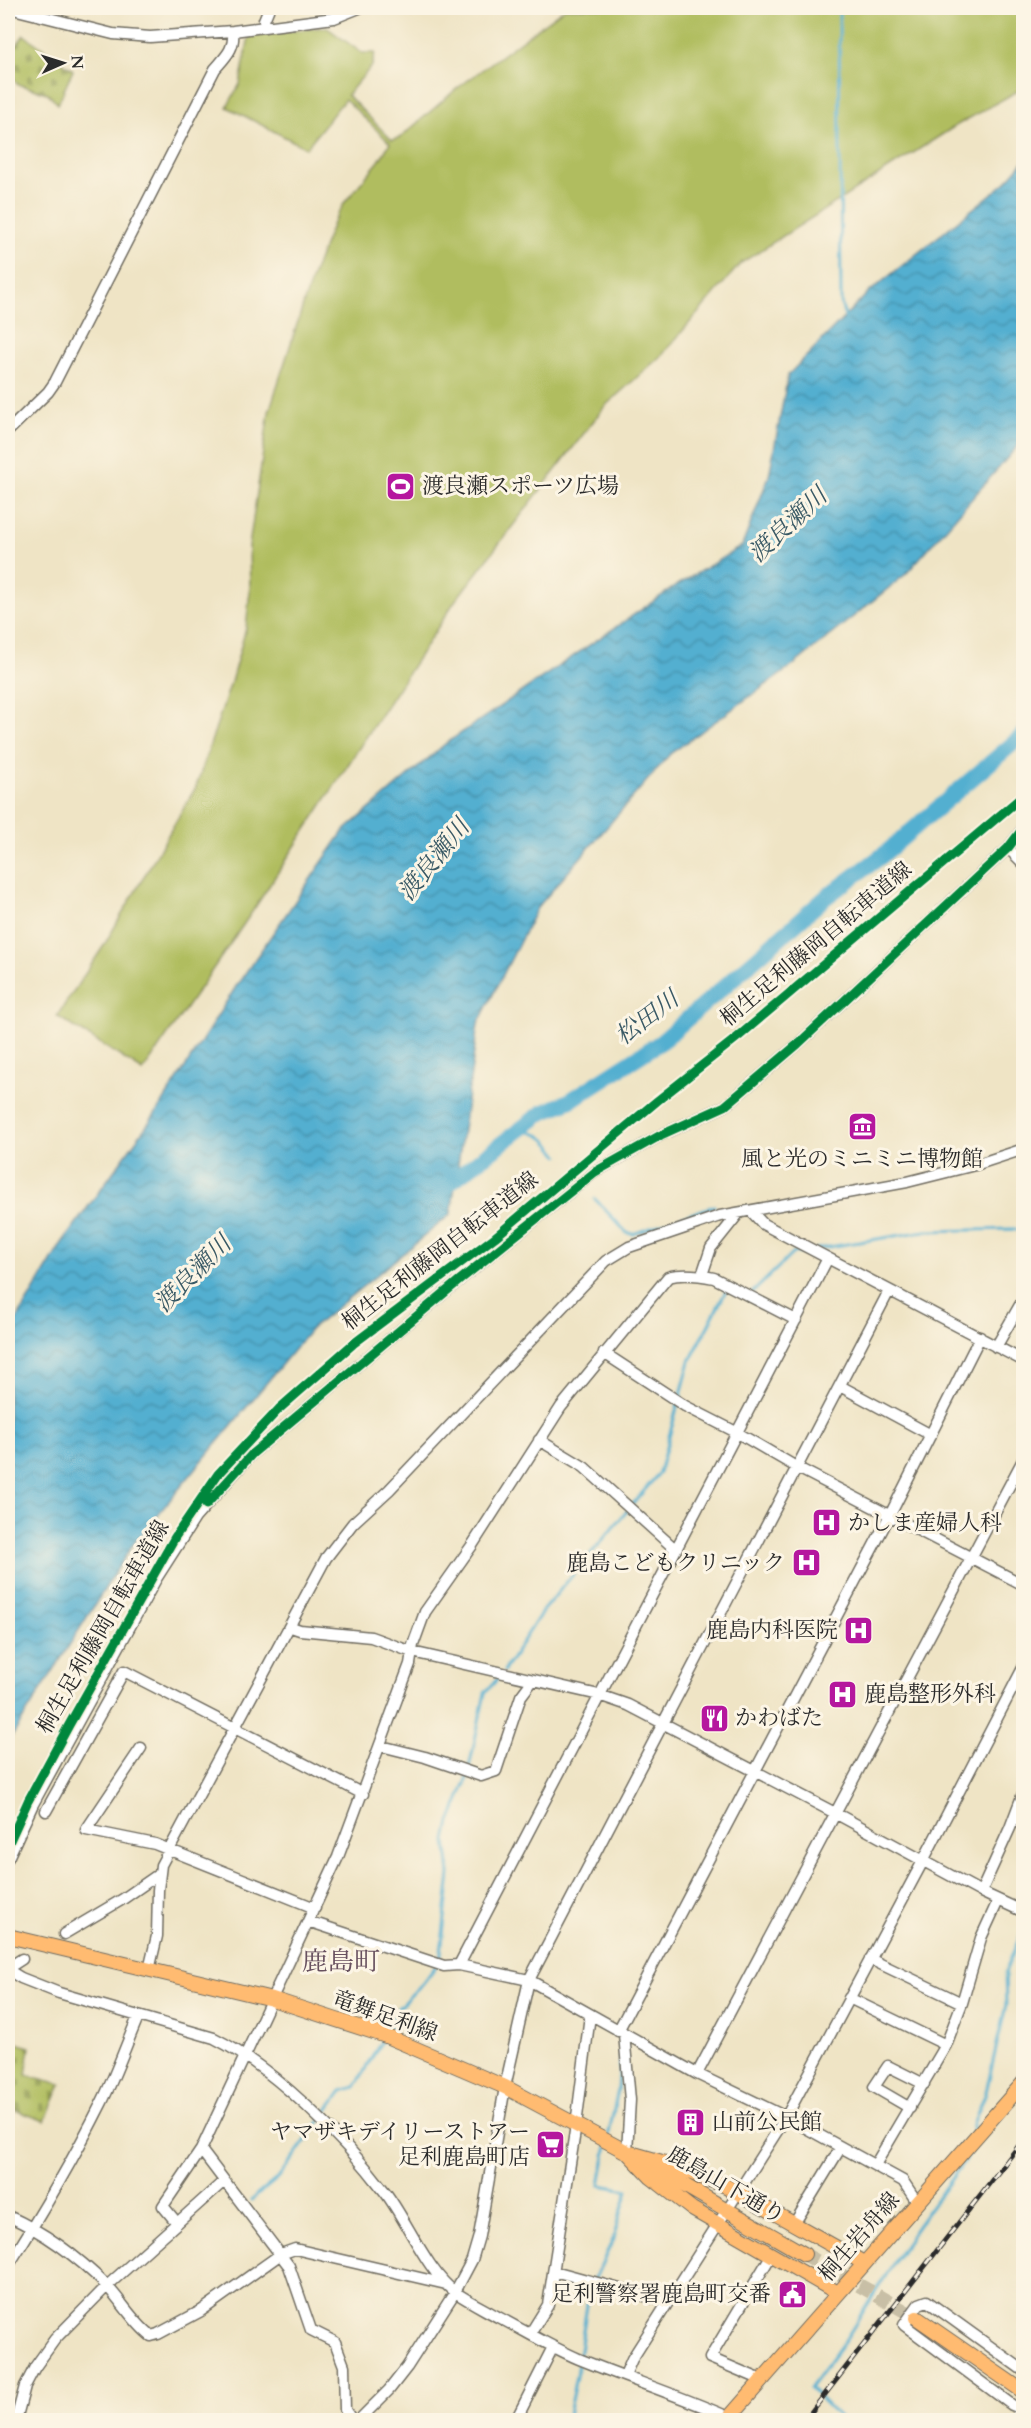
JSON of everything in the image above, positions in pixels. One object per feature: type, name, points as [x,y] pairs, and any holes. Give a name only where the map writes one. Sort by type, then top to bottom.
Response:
[{"type":"main road","name":"竜舞足利線","points":[[8,1936],[272,1999],[386,2036],[505,2087],[627,2152],[697,2175],[737,2192],[864,2263]]},
{"type":"main road","name":"桐生岩舟線","points":[[730,2420],[762,2380],[1023,2082]]},
{"type":"main road","name":"竜舞足利線","points":[[627,2152],[651,2177],[692,2209],[838,2293]]},
{"type":"main road","name":"鹿島山下通り","points":[[627,2152],[804,2254]]},
{"type":"main road","points":[[917,2318],[1023,2392]]},
{"type":"street","points":[[9,8],[113,34],[168,37],[334,18],[359,8]]},
{"type":"street","points":[[265,27],[264,21],[269,8]]},
{"type":"street","points":[[8,431],[48,392],[56,381],[215,69],[230,52],[233,45],[233,31]]},
{"type":"street","points":[[8,1858],[33,1804],[156,1579],[195,1518],[253,1453],[461,1279],[595,1172],[661,1136],[725,1106],[798,1044],[1008,848],[1023,827]]},
{"type":"street","points":[[1008,848],[1023,864]]},
{"type":"street","points":[[149,1970],[157,1936],[159,1874],[168,1850],[326,1558],[345,1532],[389,1490],[606,1261],[629,1247],[700,1221],[918,1179],[975,1165],[1023,1149]]},
{"type":"street","points":[[751,1211],[763,1224],[1023,1361]]},
{"type":"street","points":[[702,1275],[711,1248],[739,1213]]},
{"type":"street","points":[[459,1965],[828,1258]]},
{"type":"street","points":[[177,2223],[163,2206],[201,2150],[315,1908],[381,1746],[410,1664],[425,1612],[473,1544],[561,1407],[668,1277],[702,1275],[727,1284],[796,1320]]},
{"type":"street","points":[[359,2421],[389,2390],[407,2367],[451,2288],[472,2260],[479,2236],[505,2087],[529,1980],[889,1291]]},
{"type":"street","points":[[996,1347],[1023,1298]]},
{"type":"street","points":[[627,2152],[630,2100],[621,2032],[980,1337]]},
{"type":"street","points":[[604,1353],[685,1406],[798,1468],[1023,1585]]},
{"type":"street","points":[[840,1386],[931,1435]]},
{"type":"street","points":[[539,1440],[584,1467],[675,1549]]},
{"type":"street","points":[[697,2074],[1023,1458]]},
{"type":"street","points":[[291,1626],[300,1630],[371,1636],[412,1652],[599,1695],[628,1705],[998,1901],[1023,1912]]},
{"type":"street","points":[[625,2375],[632,2358],[786,2117],[923,1861],[1023,1666]]},
{"type":"street","points":[[46,1810],[124,1671],[363,1794]]},
{"type":"street","points":[[381,1746],[425,1757],[481,1776],[496,1771],[521,1696],[532,1680]]},
{"type":"street","points":[[141,1748],[86,1830],[155,1844],[315,1908]]},
{"type":"street","points":[[981,1892],[1010,1828],[1023,1791]]},
{"type":"street","points":[[64,1934],[123,1899],[159,1874]]},
{"type":"street","points":[[875,2165],[946,2045],[962,2003],[981,1938],[998,1901]]},
{"type":"street","points":[[308,1922],[444,1966],[459,1965],[529,1980],[697,2074],[786,2117],[903,2181],[917,2202]]},
{"type":"street","points":[[22,1959],[8,1969],[21,1978],[59,1993],[214,2038],[244,2056],[303,2103],[355,2157],[385,2192],[451,2288]]},
{"type":"street","points":[[870,1959],[962,2003]]},
{"type":"street","points":[[849,1998],[946,2045]]},
{"type":"street","points":[[530,2334],[548,2305],[576,2125],[590,2015]]},
{"type":"street","points":[[8,2266],[33,2227],[103,2100],[138,2017]]},
{"type":"street","points":[[910,2108],[874,2087],[888,2066],[924,2084]]},
{"type":"street","points":[[794,2224],[841,2146]]},
{"type":"street","points":[[201,2150],[281,2254],[295,2282],[311,2330],[335,2342],[344,2366],[345,2410],[352,2421]]},
{"type":"street","points":[[16,2421],[25,2386],[55,2339],[107,2286],[224,2181]]},
{"type":"street","points":[[8,2216],[33,2227],[107,2286],[151,2336],[201,2311],[281,2254],[295,2249],[304,2250],[451,2288],[553,2347],[730,2420]]},
{"type":"street","points":[[762,2380],[710,2358],[772,2254]]},
{"type":"street","points":[[554,2271],[668,2302]]},
{"type":"street","points":[[1017,2421],[1022,2409],[904,2325],[919,2304],[927,2301],[1023,2371]]},
{"type":"street","points":[[516,2421],[553,2347]]},
{"type":"green space","name":"渡良瀬スポーツ広場","points":[[565,8],[1023,8],[1023,88],[957,125],[741,263],[662,355],[605,406],[455,601],[252,912],[143,1071],[57,1016],[103,947],[196,787],[231,682],[246,628],[250,590],[249,546],[269,412],[313,274],[333,223],[345,202],[379,161],[390,143],[345,99],[306,148],[227,107],[240,84],[249,36],[326,27],[362,53],[375,53],[372,66],[347,95],[392,140],[401,137],[455,90]]},
{"type":"green space","points":[[24,35],[73,70],[58,104],[47,93],[17,84],[8,67],[8,48],[15,47]]},
{"type":"green space","points":[[8,2040],[30,2047],[26,2075],[61,2084],[45,2121],[15,2110],[8,2126]]},
{"type":"water","name":"渡良瀬川","points":[[1023,162],[1023,440],[906,574],[791,667],[670,754],[537,908],[478,1024],[451,1214],[311,1329],[131,1547],[8,1743],[8,1334],[62,1243],[158,1110],[237,985],[343,832],[445,744],[673,588],[742,546],[769,476],[788,375],[868,293],[1005,183]]},
{"type":"waterway","points":[[839,8],[841,303],[846,320]]},
{"type":"waterway","name":"松田川","points":[[440,1190],[542,1113],[571,1100],[661,1042],[825,898],[883,855],[1024,734]]},
{"type":"waterway","points":[[519,1130],[542,1137],[559,1156]]},
{"type":"waterway","points":[[595,1199],[627,1233],[633,1234],[714,1206]]},
{"type":"waterway","points":[[817,1249],[925,1231],[1014,1229],[1024,1232]]},
{"type":"waterway","points":[[751,1294],[793,1253],[805,1251]]},
{"type":"waterway","points":[[680,1398],[690,1361],[727,1289]]},
{"type":"waterway","points":[[632,1505],[659,1473],[678,1404]]},
{"type":"waterway","points":[[504,1671],[543,1610],[628,1510]]},
{"type":"waterway","points":[[440,1961],[450,1874],[446,1841],[450,1822],[466,1782],[485,1693],[500,1676]]},
{"type":"waterway","points":[[973,2133],[973,2124],[986,2092],[1006,2005],[1005,1972],[1024,1927]]},
{"type":"waterway","points":[[387,2031],[398,2008],[436,1966]]},
{"type":"waterway","points":[[251,2200],[278,2178],[342,2091],[355,2087],[382,2040]]},
{"type":"waterway","points":[[608,2138],[618,2090],[621,2053]]},
{"type":"waterway","points":[[595,2278],[612,2242],[628,2190],[600,2185],[607,2145]]},
{"type":"waterway","points":[[842,2420],[810,2388],[844,2342],[915,2229],[970,2153]]},
{"type":"waterway","points":[[567,2420],[592,2284]]},
{"type":"tunnel","points":[[804,2254],[917,2318]]},
{"type":"railway","points":[[805,2420],[1024,2139]]},
{"type":"cycle path","name":"桐生足利藤岡自転車道線","points":[[8,1845],[28,1801],[69,1725],[175,1537],[218,1474],[279,1409],[353,1344],[495,1237],[657,1101],[739,1036],[1024,795]]},
{"type":"cycle path","points":[[206,1505],[253,1453],[461,1279],[595,1172],[661,1135],[725,1106],[798,1044],[1008,848],[1024,827]]},
{"type":"place","name":"渡良瀬スポーツ広場","points":[[401,486]]},
{"type":"place","name":"風と光のミニミニ博物館","points":[[862,1127]]},
{"type":"place","name":"かしま産婦人科","points":[[827,1523]]},
{"type":"place","name":"鹿島こどもクリニック","points":[[806,1563]]},
{"type":"place","name":"鹿島内科医院","points":[[859,1630]]},
{"type":"place","name":"鹿島整形外科","points":[[843,1694]]},
{"type":"place","name":"かわばた","points":[[714,1718]]},
{"type":"place","name":"山前公民館","points":[[691,2122]]},
{"type":"place","name":"ヤマザキデイリーストアー 足利鹿島町店","points":[[551,2145]]},
{"type":"place","name":"足利警察署鹿島町交番","points":[[792,2294]]},
{"type":"district","name":"鹿島町","points":[[341,1961]]}]
